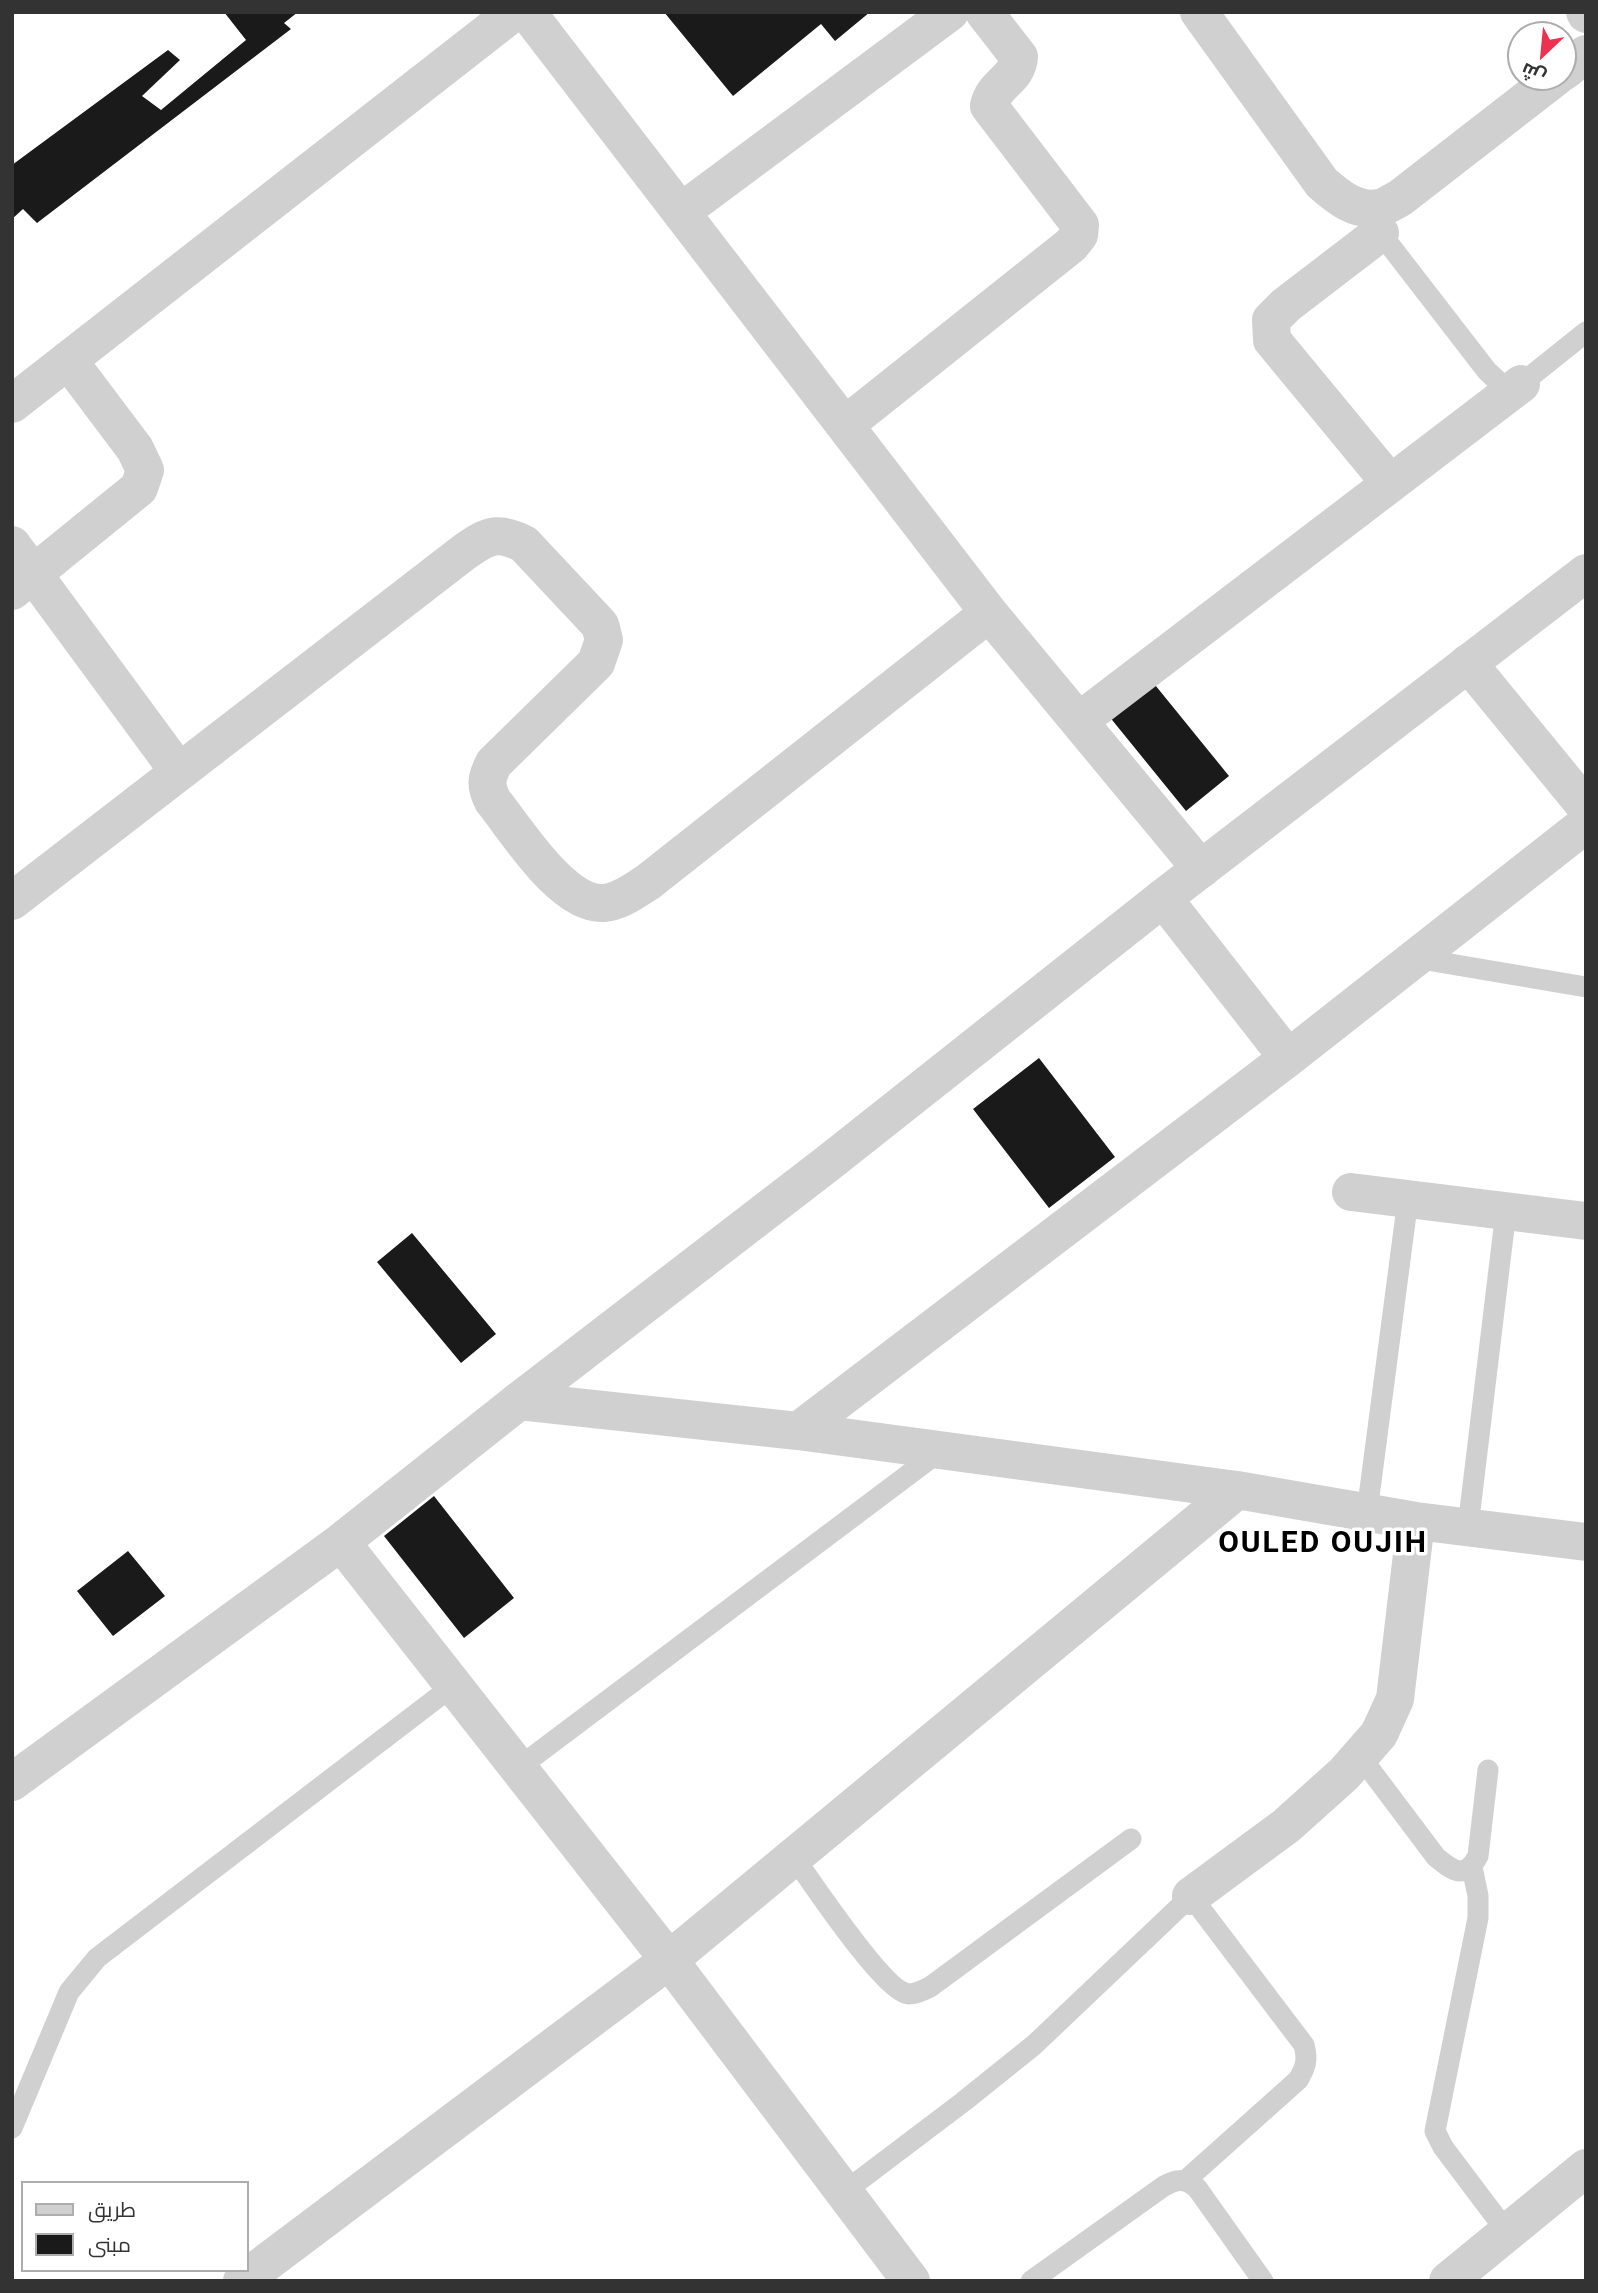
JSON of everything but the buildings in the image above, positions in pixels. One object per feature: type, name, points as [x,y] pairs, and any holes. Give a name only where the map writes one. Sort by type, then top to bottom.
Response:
[{"type":"street","points":[[12,404],[514,12]]},
{"type":"street","points":[[527,12],[989,613],[1201,869]]},
{"type":"street","points":[[681,212],[950,12]]},
{"type":"street","points":[[845,425],[1071,246],[1079,235],[1080,225],[989,106],[991,95],[1018,65],[1019,57],[984,12]]},
{"type":"street","points":[[1199,12],[1322,183],[1343,202],[1371,220]]},
{"type":"street","points":[[1390,483],[1272,340],[1271,320],[1380,208],[1400,198],[1538,91]]},
{"type":"street","points":[[68,360],[135,449],[145,470],[139,488],[19,570],[179,772]]},
{"type":"street","points":[[1079,721],[1521,384]]},
{"type":"street","points":[[12,901],[480,541],[492,535],[508,536],[524,544],[600,625],[604,640],[596,663],[494,763],[487,776],[486,788],[493,801],[555,880],[575,895],[589,901],[605,903],[621,898],[648,882],[989,613]]},
{"type":"street","points":[[12,1782],[341,1542],[827,1164],[1163,898],[1586,573]]},
{"type":"street","points":[[1468,663],[1586,807]]},
{"type":"street","points":[[798,1431],[1288,1058],[1586,824]]},
{"type":"street","points":[[1163,898],[1288,1058]]},
{"type":"street","points":[[1351,1192],[1586,1221]]},
{"type":"street","points":[[519,1401],[798,1431],[1237,1490],[1416,1521],[1586,1542]]},
{"type":"street","points":[[242,2281],[669,1960],[1237,1490]]},
{"type":"street","points":[[1191,1896],[1286,1826],[1344,1774],[1379,1734],[1395,1699],[1416,1521]]},
{"type":"street","points":[[341,1542],[669,1960],[911,2281]]},
{"type":"street","points":[[1453,2279],[1586,2168]]},
{"type":"lane","points":[[1371,220],[1487,372],[1502,385],[1521,384],[1586,332]]},
{"type":"lane","points":[[1415,958],[1586,987]]},
{"type":"lane","points":[[1367,1512],[1408,1199]]},
{"type":"lane","points":[[1468,1527],[1506,1211]]},
{"type":"lane","points":[[518,1768],[940,1451]]},
{"type":"lane","points":[[12,2128],[69,1992],[97,1958],[454,1685]]},
{"type":"lane","points":[[1360,1756],[1436,1857],[1450,1869],[1461,1872],[1472,1867],[1478,1856],[1488,1770]]},
{"type":"lane","points":[[793,1856],[886,1980],[902,1992],[910,1994],[930,1987],[1131,1839]]},
{"type":"lane","points":[[1472,1867],[1477,1882],[1478,1918],[1435,2131],[1443,2147],[1507,2232]]},
{"type":"lane","points":[[844,2192],[1034,2045],[1191,1896],[1304,2045],[1307,2057],[1305,2069],[1298,2080],[1186,2179]]},
{"type":"lane","points":[[1031,2281],[1177,2179],[1186,2179],[1197,2188],[1263,2281]]},
{"type":"district","name":"OULED OUJIH","points":[[1323,1544]]}]
